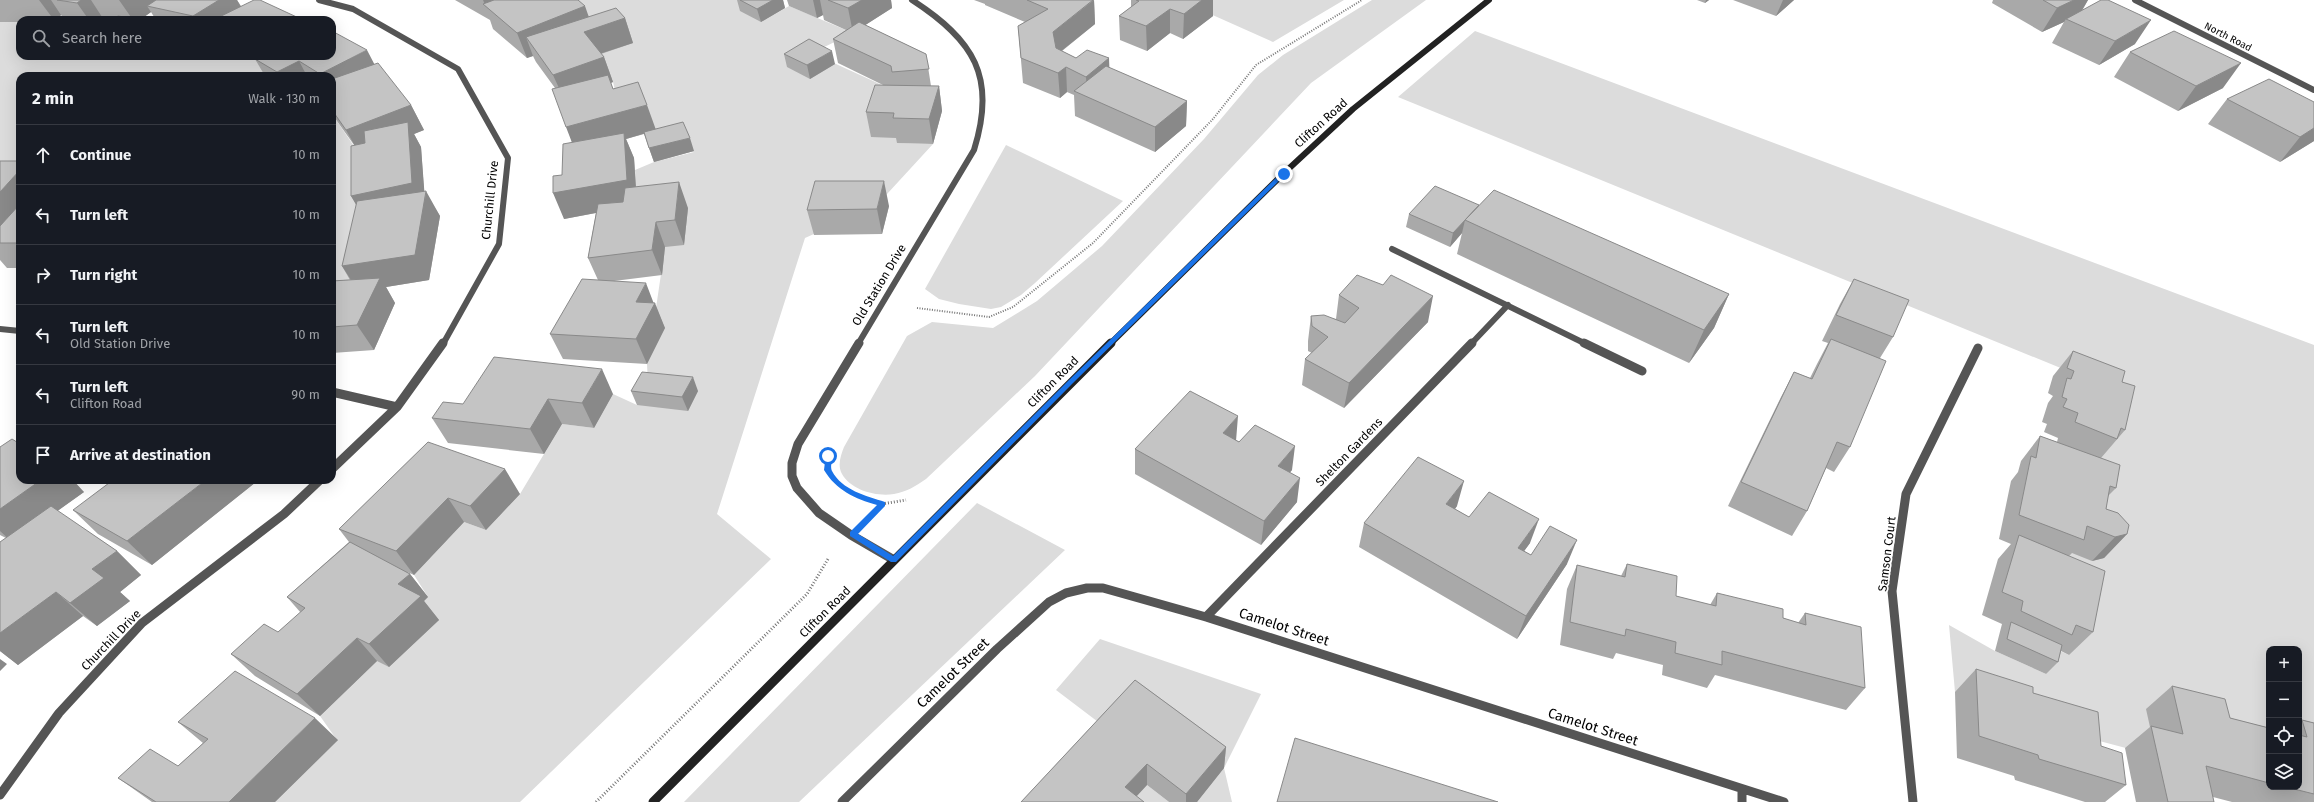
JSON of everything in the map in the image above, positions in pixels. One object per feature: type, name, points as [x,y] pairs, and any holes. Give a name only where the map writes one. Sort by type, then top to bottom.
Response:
[{"type":"street","name":"Churchill Drive","points":[[319,0],[353,9],[458,69],[508,158],[499,244],[451,332],[397,407],[336,465]]},
{"type":"street","name":"Old Station Drive","points":[[894,560],[810,507],[795,486],[791,466],[798,444],[974,150],[983,123],[985,98],[983,83],[970,51],[944,20],[912,0]]},
{"type":"street","name":"Clifton Road","points":[[653,802],[1173,282],[1284,174],[1353,109],[1489,0]]},
{"type":"street","name":"North Road","points":[[2135,0],[2314,90]]},
{"type":"street","points":[[1392,249],[1642,371]]},
{"type":"street","name":"Shelton Gardens","points":[[1206,617],[1508,305]]},
{"type":"street","points":[[0,329],[16,331]]},
{"type":"street","name":"Samson Court","points":[[1913,802],[1892,591],[1906,494],[1978,348]]},
{"type":"street","points":[[336,393],[397,407]]},
{"type":"street","name":"Churchill Drive","points":[[0,795],[59,713],[142,623],[284,514],[316,484]]},
{"type":"street","name":"Camelot Street","points":[[842,802],[997,649],[1049,602],[1066,593],[1087,588],[1103,588],[1206,617],[1784,802]]},
{"type":"street","points":[[1742,789],[1742,802]]},
{"type":"path","points":[[883,301],[935,312],[976,317],[995,316],[1013,308],[1093,243],[1214,120],[1256,65],[1362,0]]},
{"type":"path","points":[[596,802],[807,594],[814,586],[823,564],[882,504],[872,502],[851,493]]},
{"type":"shaded area","points":[[550,0],[761,0],[761,22],[789,6],[853,33],[812,53],[895,91],[898,143],[933,144],[876,206],[805,238],[717,514],[771,559],[520,802],[275,802],[337,740],[320,716],[428,597],[414,575],[464,522],[486,530],[520,494],[562,424],[594,428],[613,394],[637,405],[648,385],[647,364],[665,328],[656,308],[665,247],[637,205],[635,170],[654,162],[694,152],[656,130],[617,99],[613,82]]},
{"type":"shaded area","points":[[1179,0],[1344,0],[1273,42]]},
{"type":"shaded area","points":[[1372,0],[1426,0],[1311,83],[1035,376],[926,479],[907,490],[887,495],[865,491],[846,480],[840,467],[840,460],[844,447],[907,336],[932,322],[993,328],[1037,301],[1102,246],[1204,139],[1258,75],[1283,55]]},
{"type":"shaded area","points":[[0,22],[16,22],[16,60],[261,60],[273,66],[280,72],[16,72],[16,187],[0,187]]},
{"type":"shaded area","points":[[1475,31],[2314,345],[2314,753],[2302,750],[2302,646],[2266,646],[2266,757],[2156,756],[2073,734],[2010,709],[1955,692],[1949,625],[1995,651],[2046,674],[2053,648],[2069,655],[2077,619],[2062,564],[2096,464],[2107,387],[1398,97]]},
{"type":"shaded area","points":[[336,120],[360,155],[358,291],[336,313]]},
{"type":"shaded area","points":[[1006,145],[1123,201],[1035,283],[1021,295],[1001,307],[991,309],[939,299],[925,289]]},
{"type":"shaded area","points":[[977,503],[1065,550],[799,802],[684,802]]},
{"type":"shaded area","points":[[1100,639],[1261,694],[1224,768],[1110,731],[1056,690]]},
{"type":"shaded area","points":[[1224,768],[1232,802],[1197,802]]},
{"type":"shaded area","points":[[1147,785],[1169,802],[1131,802]]},
{"type":"building","points":[[57,0],[81,0],[77,3]]},
{"type":"building","points":[[156,0],[219,0],[193,16],[147,6]]},
{"type":"building","points":[[254,0],[260,0],[295,16],[221,16]]},
{"type":"building","points":[[494,0],[578,0],[585,6],[517,33],[483,4]]},
{"type":"building","points":[[740,0],[773,0],[757,9]]},
{"type":"building","points":[[828,0],[862,0],[848,8]]},
{"type":"building","points":[[1027,0],[1093,0],[1053,32],[1056,48],[1076,58],[1087,50],[1109,58],[1086,77],[1066,67],[1058,73],[1021,58],[1018,26],[1048,9]]},
{"type":"building","points":[[1136,0],[1202,0],[1184,14],[1170,9],[1146,26],[1119,16],[1139,1]]},
{"type":"building","points":[[2043,0],[2074,0],[2057,8]]},
{"type":"building","points":[[2101,0],[2108,0],[2151,20],[2115,41],[2066,19]]},
{"type":"building","points":[[616,8],[625,18],[584,32],[604,57],[553,75],[526,37]]},
{"type":"building","points":[[859,22],[926,54],[929,69],[892,72],[891,66],[833,39]]},
{"type":"building","points":[[2174,31],[2241,63],[2196,86],[2130,52]]},
{"type":"building","points":[[336,33],[367,50],[324,72],[317,72],[299,61],[277,72],[257,60],[336,60]]},
{"type":"building","points":[[809,39],[832,51],[807,65],[784,54]]},
{"type":"building","points":[[378,63],[411,105],[346,130],[336,116],[336,78]]},
{"type":"building","points":[[1106,66],[1187,101],[1155,127],[1074,91]]},
{"type":"building","points":[[608,75],[613,89],[638,82],[647,105],[566,127],[552,89]]},
{"type":"building","points":[[2269,79],[2314,102],[2314,128],[2300,137],[2227,99]]},
{"type":"building","points":[[875,85],[939,86],[929,119],[893,118],[894,113],[866,112]]},
{"type":"building","points":[[408,122],[412,183],[351,196],[351,146],[365,143],[364,131]]},
{"type":"building","points":[[683,122],[690,138],[649,148],[644,132]]},
{"type":"building","points":[[624,133],[627,180],[553,193],[553,176],[562,175],[563,144]]},
{"type":"building","points":[[0,161],[16,161],[16,174],[0,192]]},
{"type":"building","points":[[815,181],[884,181],[877,209],[807,210]]},
{"type":"building","points":[[679,182],[675,220],[656,222],[652,250],[588,258],[598,204],[623,202],[625,188]]},
{"type":"building","points":[[1435,186],[1479,205],[1453,233],[1409,214]]},
{"type":"building","points":[[1494,190],[1729,294],[1704,330],[1465,220]]},
{"type":"building","points":[[426,191],[415,255],[342,266],[357,201]]},
{"type":"building","points":[[16,208],[16,243],[0,243],[0,226]]},
{"type":"building","points":[[1357,275],[1383,285],[1391,275],[1433,296],[1349,383],[1305,359],[1328,337],[1312,326],[1311,316],[1324,315],[1345,323],[1359,308],[1339,295]]},
{"type":"building","points":[[380,278],[357,325],[336,327],[336,281]]},
{"type":"building","points":[[582,279],[646,283],[636,302],[655,303],[636,339],[550,334]]},
{"type":"building","points":[[1854,279],[1909,300],[1893,337],[1836,315]]},
{"type":"building","points":[[1831,339],[1886,361],[1850,447],[1837,442],[1807,511],[1741,482],[1794,372],[1812,379]]},
{"type":"building","points":[[2073,351],[2125,371],[2122,382],[2135,386],[2125,430],[2121,428],[2117,439],[2075,422],[2078,413],[2063,407],[2067,399],[2062,397],[2067,378],[2071,379],[2074,371],[2067,368]]},
{"type":"building","points":[[494,357],[602,369],[582,403],[548,399],[530,429],[432,418],[443,402],[463,404]]},
{"type":"building","points":[[642,372],[693,377],[682,397],[631,391]]},
{"type":"building","points":[[1190,391],[1238,416],[1223,433],[1239,442],[1255,425],[1295,446],[1278,466],[1300,478],[1264,521],[1135,449]]},
{"type":"building","points":[[2040,436],[2120,465],[2116,488],[2110,486],[2106,509],[2118,513],[2129,525],[2127,534],[2115,537],[2087,526],[2084,540],[2019,515],[2031,456],[2036,458]]},
{"type":"building","points":[[12,439],[16,442],[16,484],[35,484],[0,509],[0,447]]},
{"type":"building","points":[[428,442],[505,469],[470,506],[448,498],[396,551],[339,529]]},
{"type":"building","points":[[1418,457],[1464,481],[1446,504],[1469,517],[1489,492],[1539,519],[1518,548],[1531,555],[1550,526],[1577,540],[1526,616],[1364,523]]},
{"type":"building","points":[[108,484],[201,484],[127,541],[73,510]]},
{"type":"building","points":[[51,506],[117,551],[92,569],[104,578],[70,603],[56,592],[0,633],[0,542]]},
{"type":"building","points":[[2019,535],[2105,571],[2093,632],[2076,625],[2072,635],[2021,611],[2023,601],[2002,592]]},
{"type":"building","points":[[350,542],[410,574],[398,584],[421,596],[369,644],[357,638],[297,694],[231,654],[264,624],[278,632],[305,608],[287,597]]},
{"type":"building","points":[[1627,564],[1677,576],[1676,596],[1716,606],[1717,593],[1783,609],[1783,618],[1806,625],[1805,613],[1861,627],[1865,688],[1722,651],[1722,665],[1675,653],[1676,642],[1626,629],[1625,636],[1570,622],[1577,565],[1625,577]]},
{"type":"building","points":[[2011,622],[2062,645],[2058,662],[2007,639]]},
{"type":"building","points":[[1976,669],[2033,687],[2033,693],[2098,712],[2101,746],[2122,753],[2126,785],[2039,759],[2038,755],[1979,736]]},
{"type":"building","points":[[235,671],[315,718],[229,802],[156,802],[118,778],[150,749],[178,766],[208,739],[178,722]]},
{"type":"building","points":[[1135,680],[1226,747],[1186,794],[1147,764],[1125,787],[1144,802],[1021,802]]},
{"type":"building","points":[[2172,686],[2225,699],[2230,718],[2266,727],[2266,782],[2206,766],[2214,802],[2168,802],[2151,726],[2183,734]]},
{"type":"building","points":[[2302,720],[2314,723],[2314,794],[2298,790],[2302,790],[2302,736],[2307,737]]},
{"type":"building","points":[[1295,738],[1498,802],[1277,802]]},
{"type":"route","points":[[828,456],[828,470],[838,484],[861,498],[882,504],[853,534],[894,560],[1070,383],[1284,174]]}]
